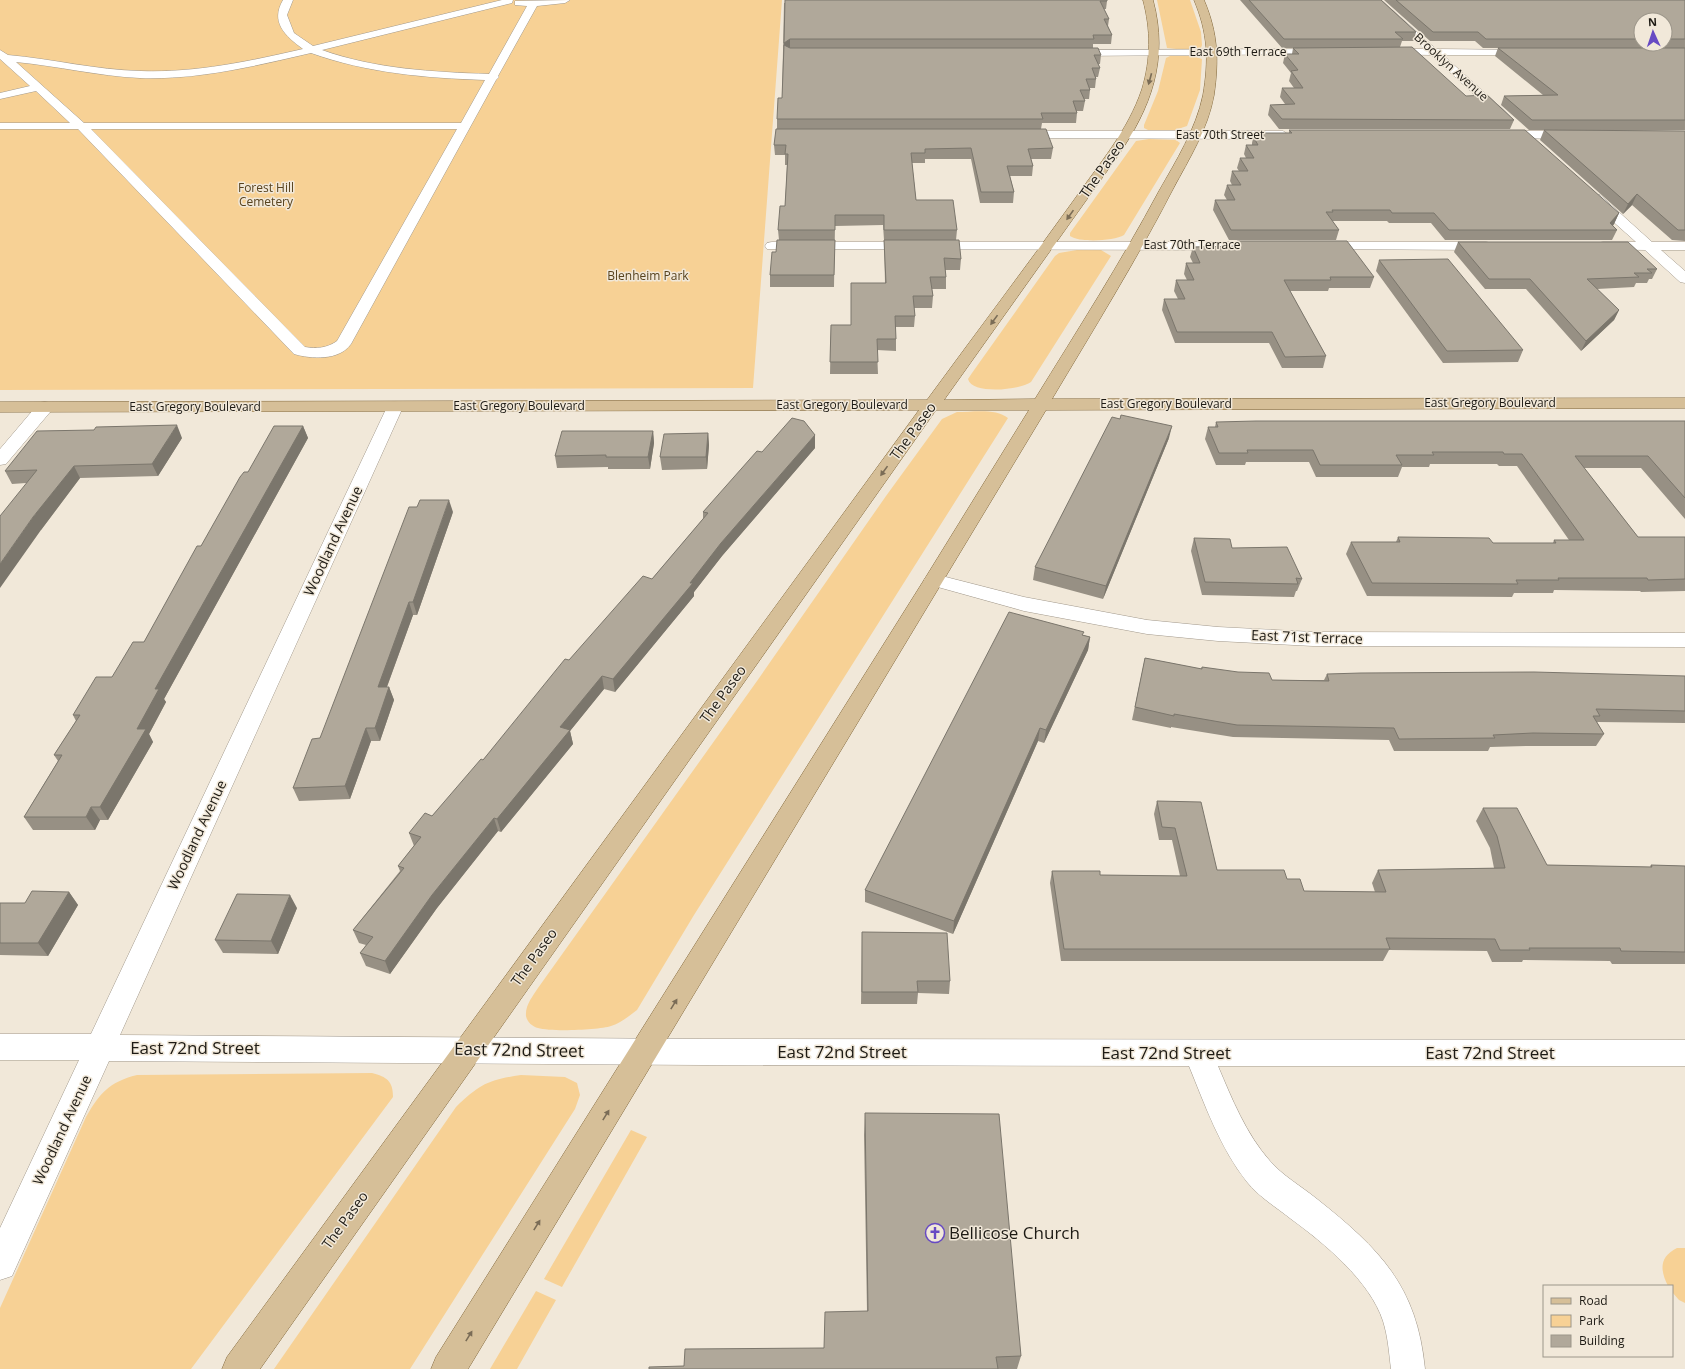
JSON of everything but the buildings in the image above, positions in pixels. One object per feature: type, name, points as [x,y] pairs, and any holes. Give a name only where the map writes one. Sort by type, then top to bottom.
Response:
[{"type":"main road","name":"The Paseo","points":[[239,1369],[932,404],[1048,246],[1126,135],[1142,104],[1150,80],[1155,53],[1155,33],[1148,0]]},
{"type":"main road","points":[[448,1369],[645,1052],[1042,404],[1137,246],[1195,136],[1208,96],[1213,52],[1205,14],[1199,0]]},
{"type":"main road","name":"East Gregory Boulevard","points":[[0,407],[1685,403]]},
{"type":"street","points":[[288,0],[281,16],[284,25],[294,38],[313,49],[346,61],[376,68],[410,73],[494,77]]},
{"type":"street","points":[[3,56],[103,72],[158,75],[240,66],[508,0],[533,4],[565,0]]},
{"type":"street","name":"Brooklyn Avenue","points":[[1376,0],[1537,146]]},
{"type":"street","points":[[3,56],[82,127],[300,351],[322,353],[334,350],[344,344],[465,126],[494,77],[533,4]]},
{"type":"street","name":"East 69th Terrace","points":[[1058,53],[1328,52]]},
{"type":"street","points":[[1374,52],[1535,52]]},
{"type":"street","points":[[0,96],[38,87]]},
{"type":"street","points":[[0,126],[465,126]]},
{"type":"street","name":"East 70th Street","points":[[1007,135],[1291,135]]},
{"type":"street","points":[[1487,135],[1582,135]]},
{"type":"street","points":[[1585,188],[1685,279]]},
{"type":"street","name":"East 70th Terrace","points":[[772,246],[1281,246]]},
{"type":"street","points":[[1305,246],[1503,246]]},
{"type":"street","points":[[1590,246],[1685,246]]},
{"type":"street","points":[[0,460],[45,407]]},
{"type":"street","name":"Woodland Avenue","points":[[0,1264],[395,407]]},
{"type":"street","name":"East 71st Terrace","points":[[934,580],[1024,604],[1147,627],[1218,634],[1313,639],[1685,640]]},
{"type":"street","name":"East 72nd Street","points":[[0,1047],[468,1049],[645,1052],[1685,1053]]},
{"type":"street","points":[[1198,1053],[1240,1145],[1259,1172],[1338,1236],[1360,1256],[1376,1276],[1392,1303],[1402,1327],[1408,1354],[1408,1369]]},
{"type":"green space","name":"Forest Hill Cemetery","points":[[0,0],[782,0],[753,388],[0,390]]},
{"type":"green space","points":[[1157,0],[1190,0],[1201,32],[1201,48],[1186,50],[1167,48]]},
{"type":"green space","points":[[1170,56],[1193,56],[1202,59],[1200,90],[1187,126],[1175,130],[1148,130],[1144,128],[1144,125],[1158,91],[1166,58]]},
{"type":"green space","points":[[1149,139],[1176,140],[1180,143],[1124,235],[1105,240],[1081,240],[1070,236],[1070,233],[1136,141]]},
{"type":"green space","points":[[1077,250],[1101,250],[1111,256],[1031,382],[1017,387],[997,390],[978,387],[971,384],[968,379],[1055,256],[1059,253]]},
{"type":"green space","points":[[957,412],[991,412],[1008,418],[694,915],[637,1010],[618,1023],[596,1029],[553,1030],[538,1028],[532,1025],[526,1016],[526,1012],[530,1001],[538,988],[942,419]]},
{"type":"green space","points":[[372,1073],[382,1076],[388,1080],[392,1087],[393,1097],[191,1369],[0,1369],[0,1308],[86,1117],[96,1101],[112,1085],[137,1075]]},
{"type":"green space","points":[[521,1075],[565,1077],[577,1083],[580,1095],[575,1109],[410,1369],[274,1369],[456,1107],[478,1088],[485,1084],[500,1079]]},
{"type":"green space","points":[[631,1130],[647,1137],[562,1287],[544,1279]]},
{"type":"green space","points":[[1677,1248],[1685,1248],[1685,1303],[1679,1300],[1673,1293],[1673,1285],[1668,1285],[1665,1280],[1663,1264],[1667,1255]]},
{"type":"green space","points":[[536,1291],[556,1300],[517,1369],[490,1369]]},
{"type":"place","name":"Bellicose Church","points":[[935,1233]]},
{"type":"park label","name":"Blenheim Park","points":[[648,276]]}]
